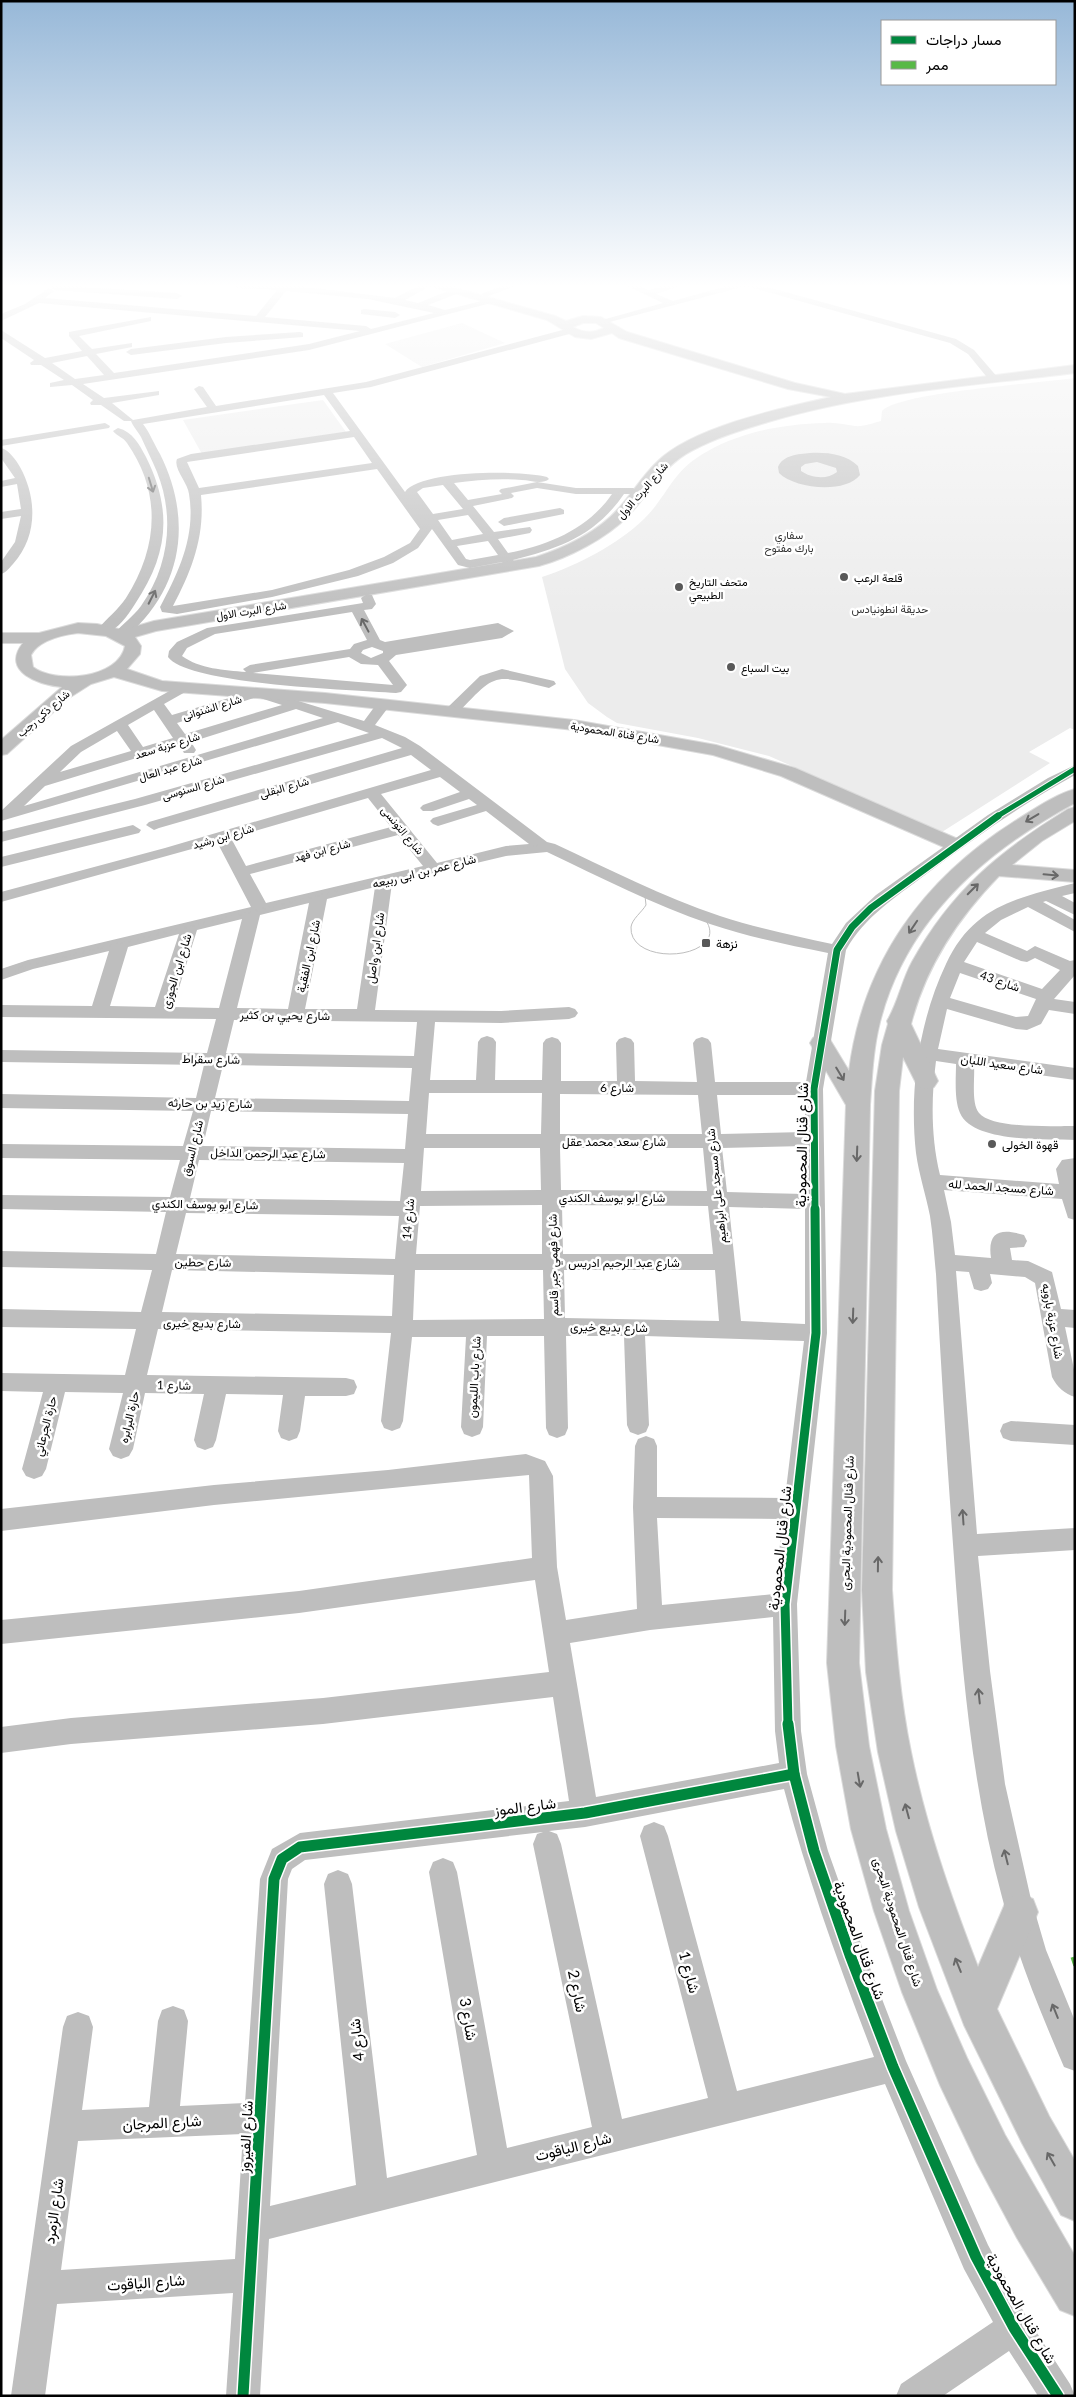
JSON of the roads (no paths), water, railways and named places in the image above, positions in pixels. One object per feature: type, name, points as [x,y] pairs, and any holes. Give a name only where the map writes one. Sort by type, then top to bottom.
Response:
[{"type":"main road","points":[[792,397],[803,412]]},
{"type":"main road","points":[[842,397],[855,400]]},
{"type":"main road","name":"شارع البرت الاول","points":[[120,635],[294,596],[552,557],[585,541],[616,520],[662,464],[698,440],[729,429],[872,397]]},
{"type":"main road","name":"شارع البرت الاول","points":[[855,400],[884,397]]},
{"type":"main road","name":"شارع البرت الاول","points":[[120,635],[166,631],[355,605],[528,572],[560,564],[628,524],[675,467],[696,451],[740,432],[803,412]]},
{"type":"main road","points":[[1,638],[40,638],[72,629],[120,635],[132,649],[130,656],[114,670],[88,679],[65,682],[32,675],[24,668],[22,660],[26,648],[40,638]]},
{"type":"main road","points":[[1,650],[22,660]]},
{"type":"main road","points":[[114,670],[144,682],[182,688],[257,693]]},
{"type":"main road","name":"شارع ذكى رجب","points":[[1,733],[47,692],[49,688],[45,679]]},
{"type":"main road","name":"شارع ذكى رجب","points":[[1,750],[63,694],[88,679]]},
{"type":"main road","name":"شارع قناة المحمودية","points":[[257,693],[329,691],[383,705],[593,728],[740,756],[788,772],[953,844]]},
{"type":"main road","name":"شارع قنال المحمودية البحرى","points":[[1075,796],[1031,818],[980,853],[948,883],[919,918],[895,956],[877,998],[862,1062],[858,1105],[843,1663],[858,1773],[874,1845],[909,1962],[932,2020],[988,2143],[1022,2206],[1075,2295]]},
{"type":"main road","points":[[1075,814],[1020,847],[993,870],[957,907],[933,942],[913,980],[898,1021],[887,1091],[877,1590],[880,1667],[893,1751],[917,1846],[934,1900],[978,2012],[1036,2133],[1075,2201]]},
{"type":"main road","points":[[993,870],[1075,876]]},
{"type":"main road","points":[[898,1021],[926,1081]]},
{"type":"main road","points":[[822,1043],[858,1105]]},
{"type":"main road","points":[[978,2012],[1020,1912]]},
{"type":"street","points":[[94,397],[134,422],[160,464],[173,507],[174,526],[165,568],[143,613],[133,625],[120,635]]},
{"type":"street","points":[[120,635],[122,612],[148,567],[159,527],[158,509],[145,466],[127,435],[106,425],[103,420],[83,405],[138,397]]},
{"type":"street","points":[[160,397],[174,416]]},
{"type":"street","points":[[205,397],[214,410]]},
{"type":"street","points":[[1,443],[106,425],[114,420],[134,422],[296,397]]},
{"type":"street","points":[[331,397],[357,433],[426,529],[425,535],[398,554],[361,571],[294,596],[167,609],[166,607],[185,572],[191,555],[196,517],[195,492],[181,460],[357,433]]},
{"type":"street","points":[[118,431],[130,429],[134,422]]},
{"type":"street","points":[[136,449],[150,446]]},
{"type":"street","points":[[1,451],[11,461],[22,480],[28,511],[23,537],[3,566]]},
{"type":"street","points":[[145,466],[160,464]]},
{"type":"street","points":[[195,492],[380,465]]},
{"type":"street","points":[[543,479],[493,474],[420,485],[411,490],[448,544],[465,564],[509,563],[574,534],[601,515],[621,490]]},
{"type":"street","points":[[493,474],[516,508]]},
{"type":"street","points":[[1,484],[22,480]]},
{"type":"street","points":[[446,481],[483,525],[509,563]]},
{"type":"street","points":[[448,544],[490,536],[537,485],[569,491],[621,490],[640,492]]},
{"type":"street","points":[[158,509],[173,507]]},
{"type":"street","points":[[430,518],[468,508],[516,508],[560,512]]},
{"type":"street","points":[[483,525],[516,508]]},
{"type":"street","points":[[1,516],[28,511]]},
{"type":"street","points":[[355,605],[370,653],[400,688],[392,690],[347,684],[329,691],[247,676],[221,674],[179,662],[175,657],[176,651],[191,640],[212,631],[355,605]]},
{"type":"street","points":[[221,674],[285,666],[445,640]]},
{"type":"street","points":[[347,684],[370,653]]},
{"type":"street","points":[[329,691],[370,653]]},
{"type":"street","points":[[247,676],[285,666]]},
{"type":"street","points":[[451,712],[490,674],[507,672],[550,684]]},
{"type":"street","points":[[2,819],[76,749],[119,722],[182,688]]},
{"type":"street","points":[[257,693],[384,733],[415,749],[542,846]]},
{"type":"street","name":"شارع الشنوانى","points":[[168,720],[257,693]]},
{"type":"street","points":[[156,703],[245,829]]},
{"type":"street","name":"شارع عزبة سعد","points":[[37,784],[296,705]]},
{"type":"street","points":[[367,727],[383,705]]},
{"type":"street","name":"شارع عبد العال","points":[[2,819],[337,718]]},
{"type":"street","points":[[119,722],[140,753]]},
{"type":"street","name":"شارع السنوسى","points":[[1,837],[96,814],[384,733]]},
{"type":"street","name":"شارع البقلى","points":[[154,825],[415,749]]},
{"type":"street","points":[[296,758],[333,804]]},
{"type":"street","name":"شارع التونسى","points":[[355,767],[434,868]]},
{"type":"street","points":[[256,769],[291,816]]},
{"type":"street","name":"شارع قنال المحمودية","points":[[1058,2396],[1014,2328],[976,2257],[893,2067],[850,1955],[814,1851],[794,1774],[788,1731],[785,1604],[816,1333],[814,1089],[837,950],[846,932],[860,917],[953,844],[1032,792],[1075,769]]},
{"type":"street","name":"شارع ابن رشيد","points":[[1,897],[171,851],[443,771]]},
{"type":"street","points":[[181,790],[241,872],[256,911]]},
{"type":"street","points":[[428,808],[472,794]]},
{"type":"street","points":[[140,802],[171,851]]},
{"type":"street","points":[[438,821],[488,806]]},
{"type":"street","points":[[96,814],[99,839],[106,869]]},
{"type":"street","name":"شارع ابن فهد","points":[[241,872],[402,829]]},
{"type":"street","points":[[1,862],[133,830]]},
{"type":"street","name":"شارع عمر بن ابى ربيعه","points":[[1,975],[28,966],[434,868],[506,851],[542,846],[549,847],[614,879],[700,914],[772,937],[837,950]]},
{"type":"street","name":"شارع ابن واصل","points":[[366,1016],[384,881]]},
{"type":"street","points":[[1075,888],[1037,898],[996,914],[972,934],[954,965],[940,1002],[926,1081],[924,1129],[940,1221],[965,1544],[981,1717],[988,1767],[1005,1855],[1020,1912],[1048,1993],[1075,2056]]},
{"type":"street","name":"شارع ابن الفقية","points":[[295,1016],[318,896]]},
{"type":"street","points":[[1037,898],[1075,910]]},
{"type":"street","points":[[1037,898],[1075,927]]},
{"type":"street","name":"شارع السوق","points":[[134,1385],[214,1060],[256,911]]},
{"type":"street","name":"شارع ابن الجوزى","points":[[162,1014],[189,928]]},
{"type":"street","points":[[972,934],[1028,957],[1073,966]]},
{"type":"street","points":[[1028,957],[1051,938]]},
{"type":"street","points":[[99,1013],[120,944]]},
{"type":"street","name":"شارع 43","points":[[954,965],[1041,1006]]},
{"type":"street","points":[[940,1002],[1022,1024],[1041,1006],[1057,980],[1073,966]]},
{"type":"street","points":[[1041,1006],[1075,1008]]},
{"type":"street","name":"شارع يحيي بن كثير","points":[[1,1011],[426,1017],[501,1017],[569,1013]]},
{"type":"street","name":"شارع 14","points":[[392,1421],[402,1327],[404,1264],[426,1017]]},
{"type":"street","points":[[485,1086],[487,1042]]},
{"type":"street","name":"شارع فهمي جبر قاسم","points":[[552,1042],[550,1141],[557,1428]]},
{"type":"street","points":[[625,1043],[626,1087]]},
{"type":"street","name":"شارع مسجد على ابراهيم","points":[[702,1043],[731,1329]]},
{"type":"street","name":"شارع سعيد اللبان","points":[[930,1054],[1075,1075]]},
{"type":"street","name":"شارع سقراط","points":[[1,1056],[422,1062]]},
{"type":"street","points":[[965,1059],[968,1110],[976,1122],[992,1128],[1075,1133]]},
{"type":"street","name":"شارع 6","points":[[420,1086],[814,1089]]},
{"type":"street","name":"شارع زيد بن حارثه","points":[[1,1101],[418,1108]]},
{"type":"street","name":"شارع سعد محمد عقل","points":[[414,1148],[550,1141],[814,1139]]},
{"type":"street","name":"شارع عبد الرحمن الداخل","points":[[1,1151],[191,1152],[414,1148]]},
{"type":"street","points":[[1071,1166],[1070,1192],[1075,1213]]},
{"type":"street","name":"شارع مسجد الحمد لله","points":[[932,1182],[1070,1192]]},
{"type":"street","name":"شارع ابو يوسف الكندي","points":[[1,1202],[409,1204],[552,1197],[718,1198],[814,1202]]},
{"type":"street","points":[[1003,1267],[1000,1243],[1005,1240],[1017,1241]]},
{"type":"street","name":"شارع حطين","points":[[1,1259],[404,1264]]},
{"type":"street","name":"شارع عبد الرحيم ادريس","points":[[404,1264],[724,1262]]},
{"type":"street","name":"شارع عزبة بارويه","points":[[944,1262],[980,1274],[1003,1267],[1034,1270],[1045,1278],[1064,1318],[1069,1383]]},
{"type":"street","name":"شارع بديع خيرى","points":[[1,1318],[402,1327],[634,1327],[816,1333]]},
{"type":"street","name":"شارع باب الليمون","points":[[472,1427],[477,1327]]},
{"type":"street","points":[[634,1327],[642,1436],[650,1618]]},
{"type":"street","name":"شارع 1","points":[[1,1382],[346,1387]]},
{"type":"street","name":"حارة الجرعاني","points":[[34,1469],[56,1383]]},
{"type":"street","name":"حارة البرابره","points":[[121,1449],[134,1385]]},
{"type":"street","points":[[204,1440],[216,1386]]},
{"type":"street","points":[[289,1431],[295,1386]]},
{"type":"street","points":[[1011,1431],[1075,1435]]},
{"type":"street","points":[[1,1520],[214,1495],[388,1480],[526,1464],[537,1468],[541,1476],[546,1567],[585,1812]]},
{"type":"street","points":[[645,1507],[797,1508]]},
{"type":"street","points":[[965,1544],[984,1545],[1075,1539]]},
{"type":"street","points":[[1,1632],[300,1602],[546,1567]]},
{"type":"street","points":[[556,1634],[650,1618],[785,1604]]},
{"type":"street","points":[[1,1740],[81,1730],[323,1711],[563,1683]]},
{"type":"street","name":"شارع الموز","points":[[274,1879],[282,1859],[300,1847],[585,1812],[794,1774]]},
{"type":"street","name":"شارع 1","points":[[654,1836],[726,2108]]},
{"type":"street","name":"شارع 2","points":[[547,1844],[610,2137]]},
{"type":"street","name":"شارع 3","points":[[443,1872],[495,2166]]},
{"type":"street","name":"شارع الفيروز","points":[[243,2396],[274,1879]]},
{"type":"street","name":"شارع 4","points":[[338,1884],[374,2196]]},
{"type":"street","points":[[163,2122],[173,2021]]},
{"type":"street","name":"شارع الزمرد","points":[[28,2396],[78,2027]]},
{"type":"street","name":"شارع الياقوت","points":[[253,2227],[893,2067]]},
{"type":"street","name":"شارع المرجان","points":[[64,2126],[260,2118]]},
{"type":"street","name":"شارع الياقوت","points":[[43,2288],[250,2275]]},
{"type":"street","points":[[913,2396],[1014,2328]]},
{"type":"tram line","points":[[1,974],[23,966],[506,850],[540,845],[551,847],[624,882],[689,907],[704,918],[709,925],[710,931],[708,939],[700,946],[689,951],[677,954],[663,954],[651,951],[640,946],[633,938],[631,927],[633,921],[646,905],[645,896],[642,893],[551,850],[525,849],[489,855],[28,966],[1,976]]},
{"type":"place","name":"قلعة الرعب","points":[[844,577]]},
{"type":"place","name":"متحف التاريخ الطبيعي","points":[[679,587]]},
{"type":"place","name":"بيت السباع","points":[[731,667]]},
{"type":"place","name":"نزهة","points":[[706,943]]},
{"type":"place","name":"قهوة الخولى","points":[[992,1144]]},
{"type":"park label","name":"سفاري بارك مفتوح","points":[[789,540]]},
{"type":"park label","name":"حديقة انطونيادس","points":[[890,608]]}]
